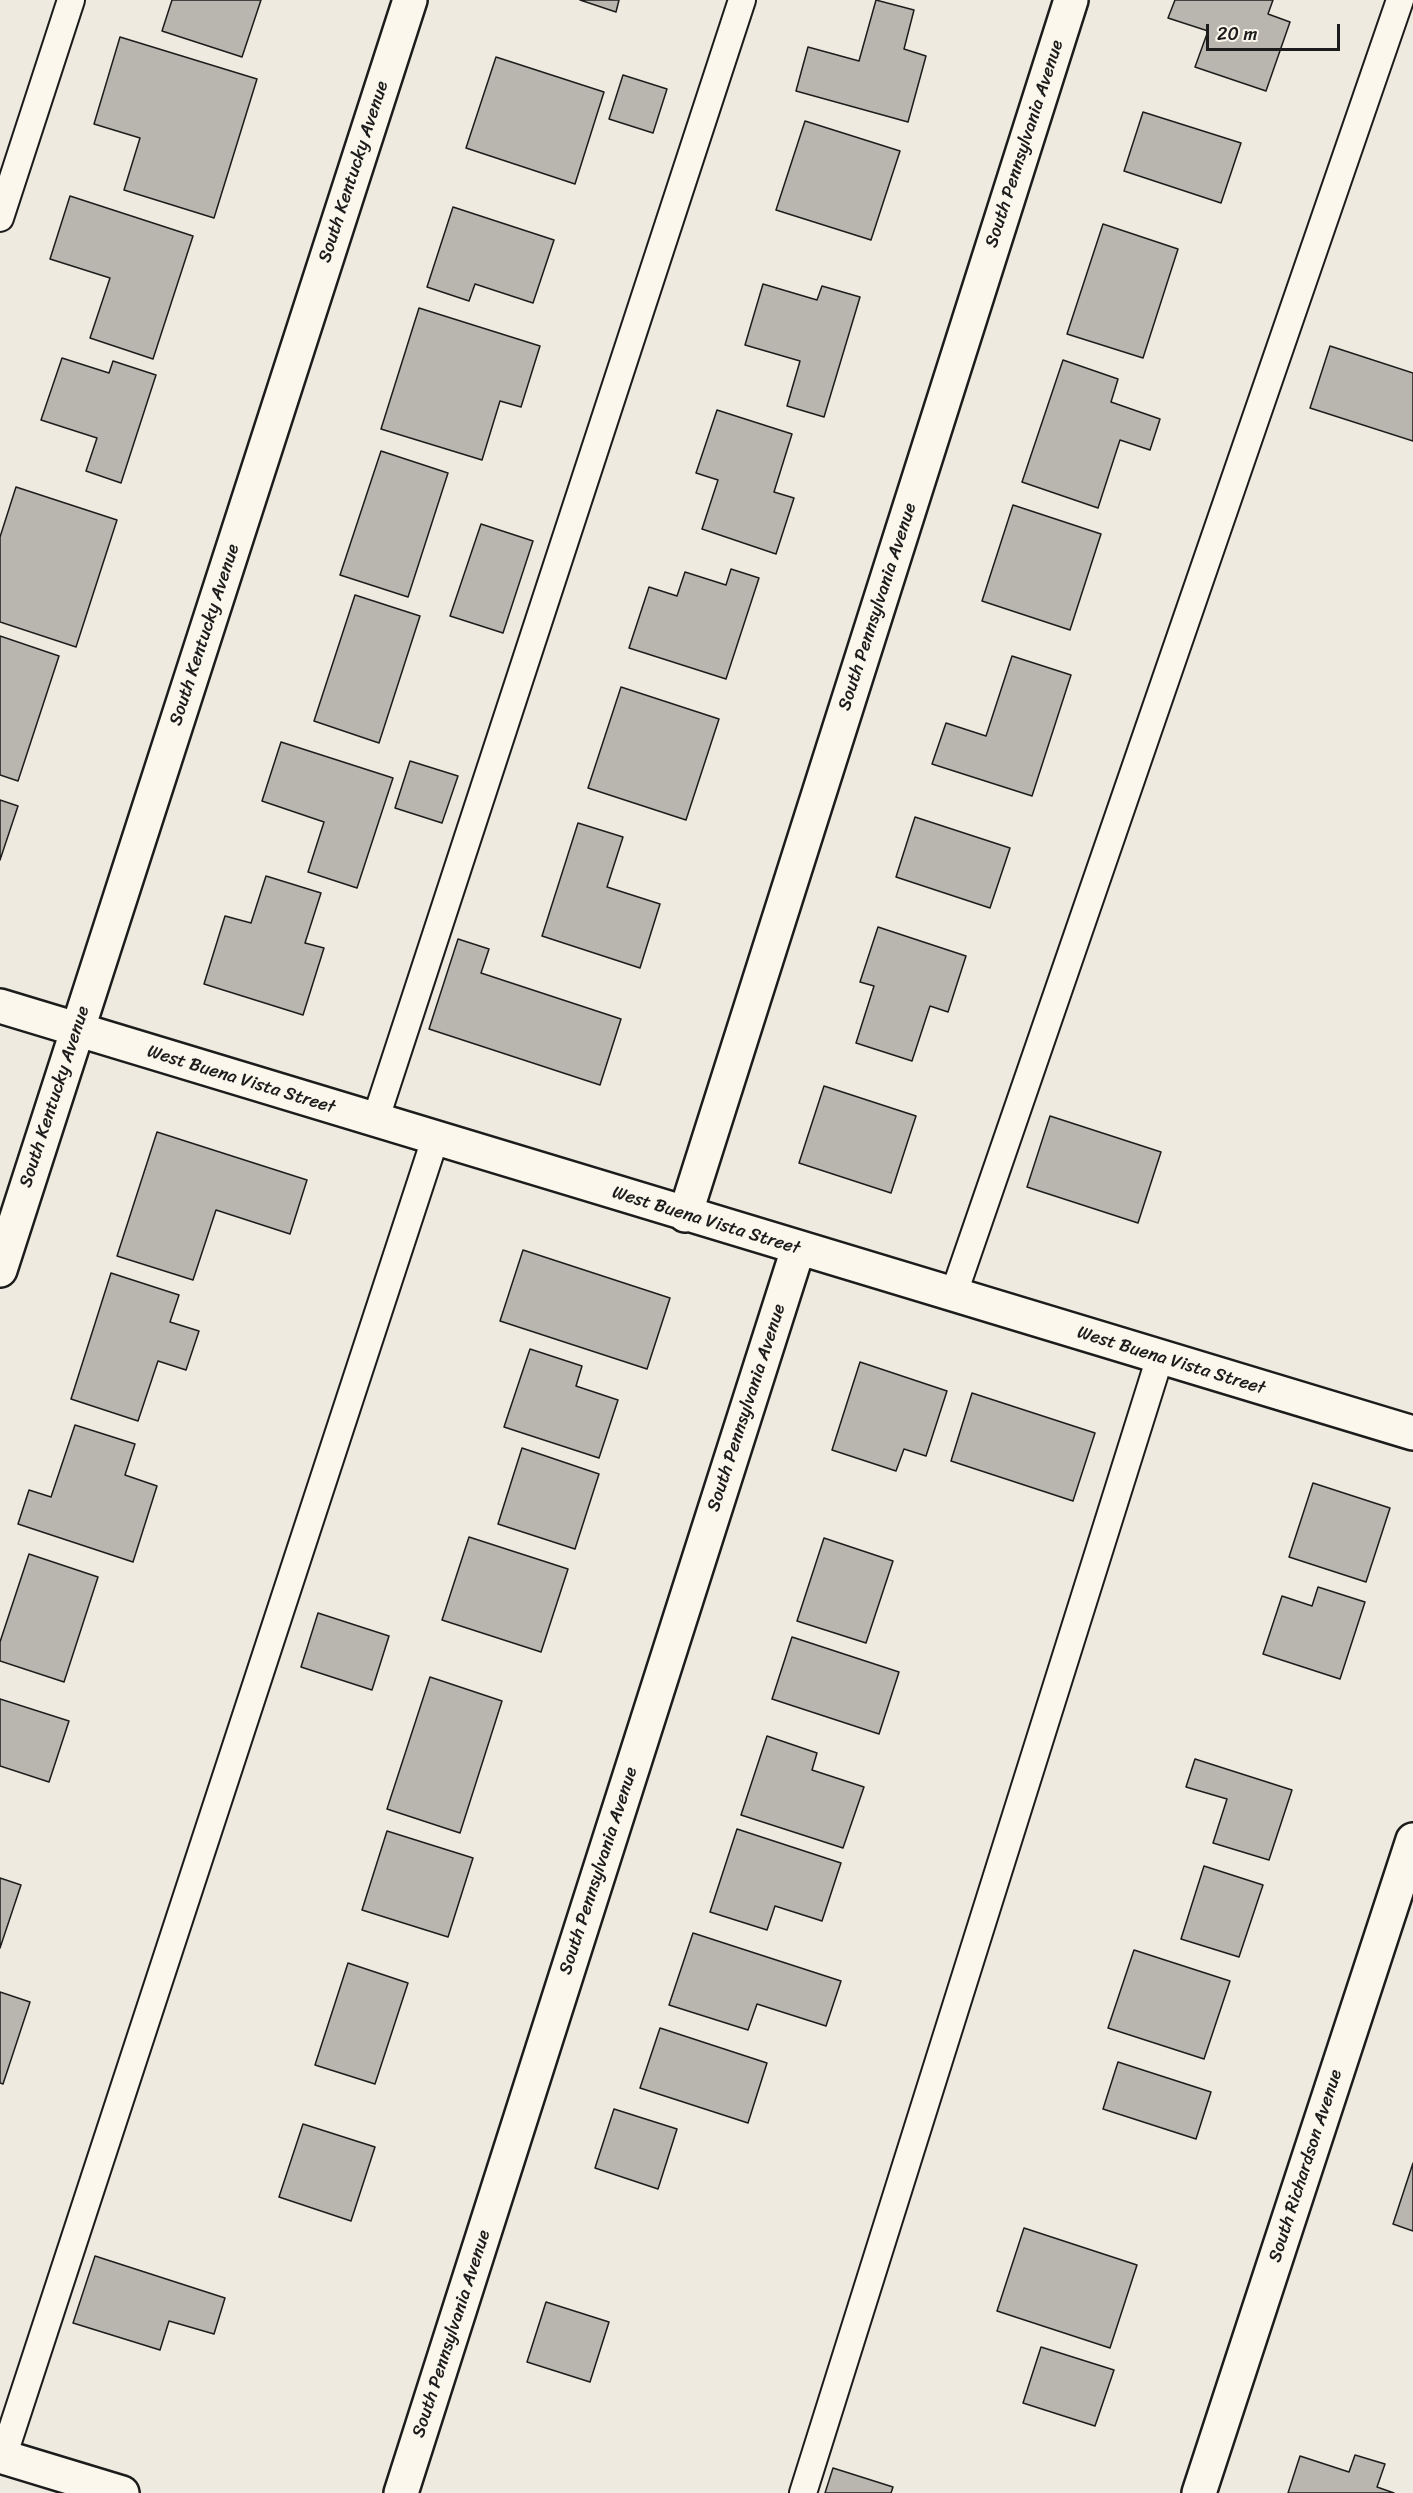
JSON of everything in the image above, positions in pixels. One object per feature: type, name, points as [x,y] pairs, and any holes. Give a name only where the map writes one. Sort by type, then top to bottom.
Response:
[{"type":"street","name":"South Kentucky Avenue","points":[[0,1270],[410,0]]},
{"type":"street","name":"South Pennsylvania Avenue","points":[[685,1215],[1071,0]]},
{"type":"street","name":"West Buena Vista Street","points":[[0,1006],[953,1296],[1413,1433]]},
{"type":"street","name":"South Pennsylvania Avenue","points":[[401,2493],[798,1249]]},
{"type":"street","name":"South Richardson Avenue","points":[[1199,2493],[1413,1840]]},
{"type":"street","points":[[2,2457],[122,2493]]},
{"type":"lane","points":[[0,218],[71,0]]},
{"type":"lane","points":[[375,1121],[742,0]]},
{"type":"lane","points":[[953,1296],[1400,0]]},
{"type":"lane","points":[[2,2457],[435,1139]]},
{"type":"lane","points":[[803,2493],[1160,1357]]},
{"type":"building","points":[[172,0],[261,0],[242,57],[162,31]]},
{"type":"building","points":[[580,0],[619,0],[616,12]]},
{"type":"building","points":[[876,0],[914,10],[904,49],[926,56],[908,122],[796,91],[808,47],[859,61]]},
{"type":"building","points":[[1175,0],[1273,0],[1268,14],[1290,22],[1266,91],[1195,67],[1208,31],[1168,18]]},
{"type":"building","points":[[120,37],[257,79],[214,218],[124,190],[140,138],[94,124]]},
{"type":"building","points":[[496,57],[604,92],[575,184],[466,148]]},
{"type":"building","points":[[623,75],[667,89],[653,133],[609,119]]},
{"type":"building","points":[[1143,112],[1241,143],[1221,203],[1124,171]]},
{"type":"building","points":[[805,121],[900,151],[871,240],[776,210]]},
{"type":"building","points":[[70,196],[193,236],[153,359],[90,338],[110,278],[50,259]]},
{"type":"building","points":[[453,207],[554,240],[533,303],[475,284],[469,301],[427,287]]},
{"type":"building","points":[[1103,224],[1178,249],[1143,358],[1067,334]]},
{"type":"building","points":[[763,284],[817,300],[822,286],[860,297],[824,417],[787,406],[800,361],[745,345]]},
{"type":"building","points":[[419,308],[540,346],[521,407],[500,401],[482,460],[381,429]]},
{"type":"building","points":[[1330,346],[1413,373],[1413,441],[1310,408]]},
{"type":"building","points":[[62,358],[109,373],[113,361],[156,375],[121,483],[86,471],[97,438],[41,420]]},
{"type":"building","points":[[1063,360],[1118,379],[1111,402],[1160,419],[1150,450],[1120,440],[1098,508],[1022,482]]},
{"type":"building","points":[[717,410],[792,434],[774,492],[794,498],[776,554],[702,529],[718,480],[696,473]]},
{"type":"building","points":[[381,451],[448,473],[408,597],[340,575]]},
{"type":"building","points":[[16,487],[117,520],[76,647],[0,622],[0,537]]},
{"type":"building","points":[[1013,505],[1101,534],[1070,630],[982,601]]},
{"type":"building","points":[[481,524],[533,541],[503,633],[450,616]]},
{"type":"building","points":[[731,569],[759,578],[726,679],[629,648],[649,587],[677,596],[685,572],[726,585]]},
{"type":"building","points":[[355,595],[420,616],[379,743],[314,721]]},
{"type":"building","points":[[0,636],[59,656],[18,781],[0,775]]},
{"type":"building","points":[[1012,656],[1071,675],[1032,796],[932,764],[946,723],[986,736]]},
{"type":"building","points":[[621,687],[719,719],[686,820],[588,788]]},
{"type":"building","points":[[281,742],[393,778],[357,888],[308,872],[324,822],[262,801]]},
{"type":"building","points":[[410,761],[458,776],[442,823],[395,808]]},
{"type":"building","points":[[0,800],[18,806],[0,860]]},
{"type":"building","points":[[915,817],[1010,848],[990,908],[896,877]]},
{"type":"building","points":[[578,823],[623,837],[607,887],[660,904],[640,968],[542,936]]},
{"type":"building","points":[[266,876],[321,893],[305,943],[324,948],[303,1015],[204,984],[225,916],[251,923]]},
{"type":"building","points":[[878,927],[966,956],[948,1012],[930,1006],[912,1061],[856,1043],[874,986],[860,982]]},
{"type":"building","points":[[458,939],[489,949],[481,973],[621,1019],[600,1085],[429,1029]]},
{"type":"building","points":[[824,1086],[916,1116],[891,1193],[799,1163]]},
{"type":"building","points":[[1050,1116],[1161,1152],[1138,1223],[1027,1187]]},
{"type":"building","points":[[157,1132],[307,1180],[290,1234],[216,1210],[193,1280],[117,1256]]},
{"type":"building","points":[[523,1250],[670,1298],[647,1369],[500,1321]]},
{"type":"building","points":[[111,1273],[179,1295],[170,1322],[199,1331],[186,1370],[158,1361],[138,1421],[71,1399]]},
{"type":"building","points":[[530,1349],[582,1366],[576,1386],[618,1400],[599,1458],[504,1427]]},
{"type":"building","points":[[860,1362],[947,1391],[926,1456],[904,1449],[896,1471],[832,1450]]},
{"type":"building","points":[[972,1393],[1095,1433],[1073,1501],[951,1461]]},
{"type":"building","points":[[75,1425],[135,1444],[125,1475],[157,1486],[133,1562],[18,1524],[29,1490],[51,1497]]},
{"type":"building","points":[[522,1448],[599,1474],[575,1549],[498,1524]]},
{"type":"building","points":[[1313,1483],[1390,1508],[1366,1582],[1289,1557]]},
{"type":"building","points":[[469,1537],[568,1569],[541,1652],[442,1620]]},
{"type":"building","points":[[824,1538],[893,1561],[866,1643],[797,1621]]},
{"type":"building","points":[[29,1554],[98,1577],[64,1682],[0,1661],[0,1642]]},
{"type":"building","points":[[1318,1587],[1365,1602],[1340,1679],[1263,1654],[1282,1596],[1312,1606]]},
{"type":"building","points":[[318,1613],[389,1636],[372,1690],[301,1667]]},
{"type":"building","points":[[792,1637],[899,1672],[879,1734],[772,1699]]},
{"type":"building","points":[[430,1677],[502,1701],[460,1833],[387,1809]]},
{"type":"building","points":[[0,1699],[69,1721],[49,1782],[0,1766]]},
{"type":"building","points":[[767,1736],[817,1753],[812,1770],[864,1787],[843,1848],[741,1815]]},
{"type":"building","points":[[1195,1759],[1292,1790],[1269,1860],[1213,1843],[1227,1799],[1186,1787]]},
{"type":"building","points":[[737,1829],[841,1863],[822,1921],[775,1906],[767,1930],[710,1912]]},
{"type":"building","points":[[387,1831],[473,1858],[448,1937],[362,1910]]},
{"type":"building","points":[[1204,1866],[1263,1885],[1239,1957],[1181,1939]]},
{"type":"building","points":[[0,1878],[21,1885],[0,1948]]},
{"type":"building","points":[[693,1933],[841,1981],[826,2026],[757,2004],[748,2030],[669,2005]]},
{"type":"building","points":[[1134,1950],[1230,1981],[1204,2059],[1108,2028]]},
{"type":"building","points":[[348,1963],[408,1983],[375,2084],[315,2065]]},
{"type":"building","points":[[0,1992],[30,2002],[3,2084],[0,2083]]},
{"type":"building","points":[[660,2028],[767,2063],[748,2123],[640,2088]]},
{"type":"building","points":[[1118,2062],[1211,2092],[1196,2139],[1103,2109]]},
{"type":"building","points":[[614,2109],[677,2129],[658,2189],[595,2168]]},
{"type":"building","points":[[303,2124],[375,2147],[351,2221],[279,2197]]},
{"type":"building","points":[[1413,2163],[1413,2231],[1393,2224]]},
{"type":"building","points":[[1024,2228],[1137,2265],[1110,2348],[997,2311]]},
{"type":"building","points":[[95,2256],[225,2298],[214,2334],[169,2321],[160,2350],[73,2323]]},
{"type":"building","points":[[546,2302],[609,2322],[590,2382],[527,2362]]},
{"type":"building","points":[[1041,2347],[1114,2370],[1095,2426],[1023,2403]]},
{"type":"building","points":[[1355,2455],[1385,2464],[1377,2487],[1394,2493],[1288,2493],[1300,2456],[1349,2472]]},
{"type":"building","points":[[833,2468],[893,2487],[891,2493],[825,2493]]}]
